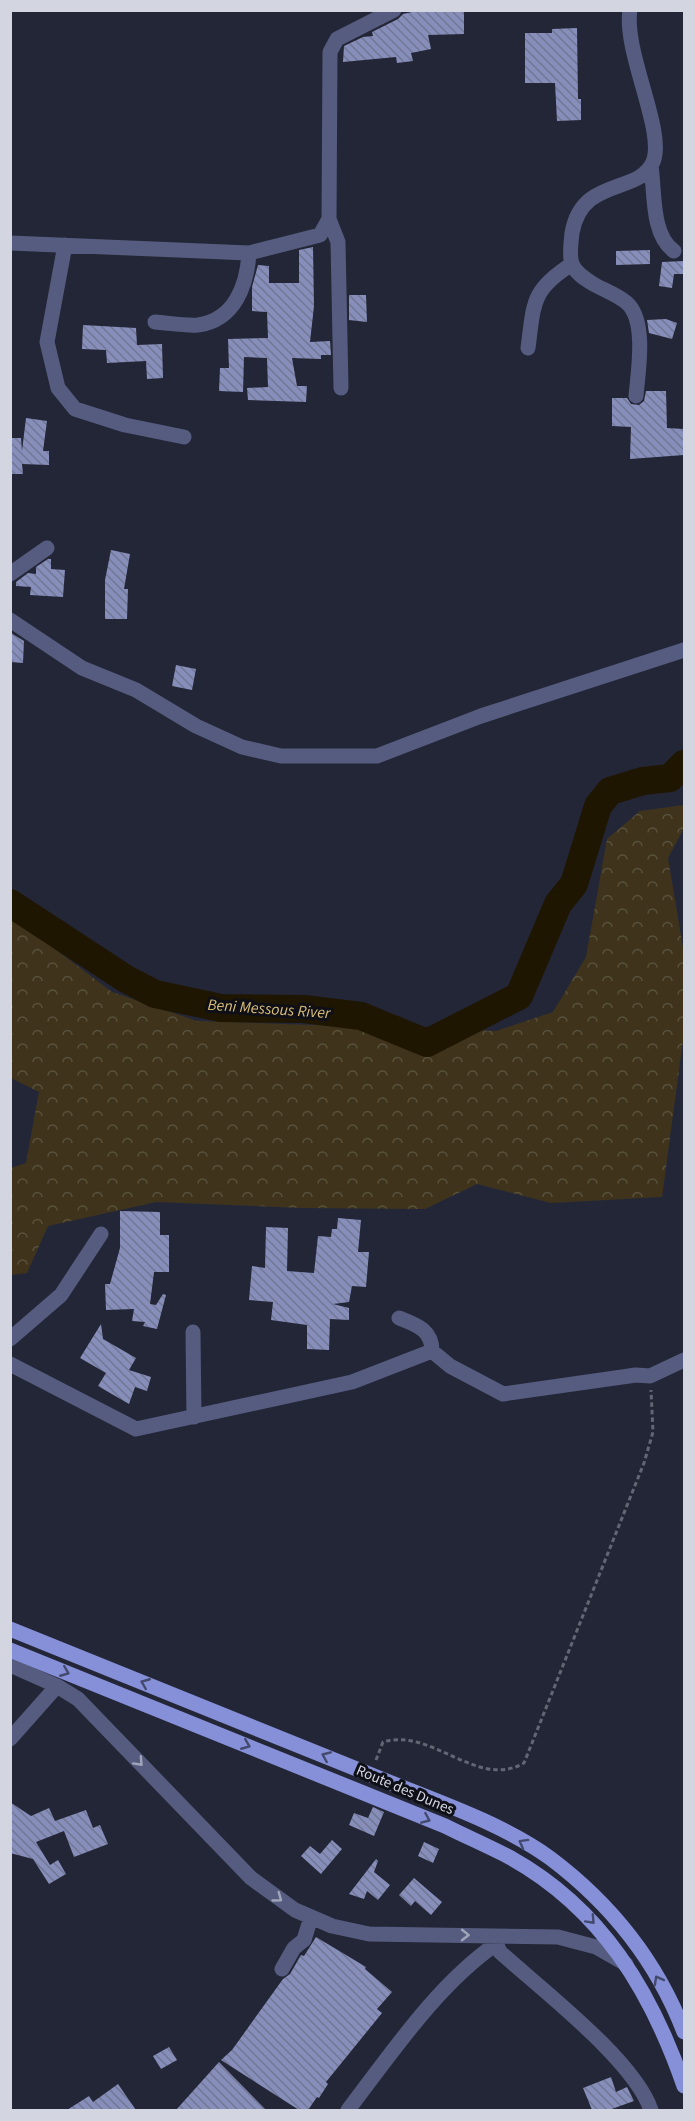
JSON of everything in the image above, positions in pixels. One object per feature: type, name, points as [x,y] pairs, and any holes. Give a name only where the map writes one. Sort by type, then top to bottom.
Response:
[{"type":"main road","name":"Route des Dunes","points":[[10,1629],[464,1812],[548,1857],[588,1889],[622,1924],[647,1960],[684,2032]]},
{"type":"main road","name":"Route des Dunes","points":[[10,1650],[445,1826],[512,1859],[555,1887],[591,1918],[629,1966],[659,2025],[684,2083]]},
{"type":"street","points":[[341,388],[338,242],[330,219],[330,52],[337,39],[394,10]]},
{"type":"street","points":[[630,10],[632,46],[654,133],[655,157],[651,166],[641,175],[598,193],[586,202],[575,217],[570,242],[572,264],[580,275],[629,304],[635,315],[639,332],[636,396]]},
{"type":"street","points":[[651,166],[659,232],[666,246],[674,251]]},
{"type":"street","points":[[10,243],[249,253],[320,235],[330,219]]},
{"type":"street","points":[[65,245],[47,342],[58,388],[75,409],[125,425],[184,437]]},
{"type":"street","points":[[155,322],[199,325],[225,314],[238,300],[247,276],[249,253]]},
{"type":"street","points":[[528,348],[534,302],[540,289],[550,278],[572,264]]},
{"type":"street","points":[[10,574],[47,548]]},
{"type":"street","points":[[10,620],[82,668],[136,690],[196,726],[242,747],[281,756],[377,756],[481,716],[684,650]]},
{"type":"street","points":[[10,1339],[61,1295],[101,1234]]},
{"type":"street","points":[[399,1318],[422,1327],[432,1340],[432,1351]]},
{"type":"street","points":[[193,1332],[194,1417]]},
{"type":"street","points":[[432,1351],[450,1366],[502,1394],[636,1375],[650,1376],[684,1360]]},
{"type":"street","points":[[10,1364],[136,1430],[352,1382],[432,1351]]},
{"type":"street","points":[[10,1665],[57,1686],[78,1699],[94,1713],[195,1823],[251,1878],[295,1910],[332,1926],[369,1934],[494,1940],[558,1937],[596,1947],[629,1966]]},
{"type":"street","points":[[10,1739],[57,1686]]},
{"type":"street","points":[[282,1969],[294,1948],[304,1941],[311,1917]]},
{"type":"street","points":[[348,2110],[393,2051],[466,1964],[494,1940]]},
{"type":"street","points":[[494,1940],[500,1952],[616,2056],[641,2088],[651,2110]]},
{"type":"path","points":[[370,1774],[383,1742],[394,1739],[413,1739],[483,1768],[510,1771],[524,1763],[644,1463],[653,1432],[650,1376]]},
{"type":"green space","points":[[684,805],[684,828],[668,858],[684,954],[684,1033],[662,1197],[551,1203],[477,1184],[425,1209],[302,1208],[156,1202],[48,1226],[27,1273],[11,1275],[11,1168],[26,1163],[39,1092],[11,1078],[11,920],[31,931],[112,992],[197,1021],[496,1031],[553,1012],[586,957],[607,839],[640,811]]},
{"type":"building","points":[[421,10],[464,10],[464,34],[428,35],[431,49],[411,53],[413,61],[397,63],[396,57],[343,62],[344,46],[363,37],[373,36],[372,32],[398,19],[403,14]]},
{"type":"building","points":[[577,28],[578,99],[581,99],[581,120],[557,121],[555,83],[525,83],[525,33],[552,33],[552,29]]},
{"type":"building","points":[[313,247],[314,306],[310,342],[330,341],[331,355],[321,355],[321,359],[292,358],[297,386],[307,386],[306,402],[248,400],[247,388],[268,387],[267,358],[244,357],[243,392],[219,391],[220,368],[229,368],[228,339],[268,338],[267,312],[252,311],[252,287],[258,265],[269,266],[269,283],[299,283],[299,250]]},
{"type":"building","points":[[650,250],[650,264],[616,265],[616,251]]},
{"type":"building","points":[[684,261],[684,274],[674,274],[672,288],[659,286],[662,262]]},
{"type":"building","points":[[349,295],[366,295],[367,322],[349,320]]},
{"type":"building","points":[[666,319],[677,323],[672,339],[649,333],[647,320]]},
{"type":"building","points":[[83,325],[136,328],[137,345],[162,344],[163,378],[147,379],[146,361],[107,363],[106,350],[82,349]]},
{"type":"building","points":[[646,391],[666,391],[667,428],[684,429],[684,455],[630,459],[631,427],[612,426],[612,398],[627,398],[631,404],[639,405],[644,401]]},
{"type":"building","points":[[26,418],[47,421],[43,451],[49,451],[49,465],[22,464],[23,474],[10,474],[10,438],[21,438],[22,451]]},
{"type":"building","points":[[111,550],[130,554],[124,589],[128,589],[127,619],[105,619],[105,580]]},
{"type":"building","points":[[51,559],[51,569],[65,570],[63,597],[30,595],[31,587],[16,586],[16,582],[28,573],[36,574],[36,567]]},
{"type":"building","points":[[11,633],[24,641],[23,663],[10,662]]},
{"type":"building","points":[[176,665],[196,669],[192,690],[172,686]]},
{"type":"building","points":[[120,1211],[160,1212],[160,1235],[169,1235],[169,1272],[154,1272],[150,1304],[156,1305],[163,1294],[166,1295],[157,1329],[143,1326],[145,1322],[132,1321],[134,1309],[106,1310],[105,1284],[110,1284],[120,1248]]},
{"type":"building","points":[[338,1218],[361,1220],[358,1252],[369,1252],[366,1287],[352,1286],[349,1302],[333,1304],[349,1308],[349,1320],[330,1319],[329,1350],[307,1349],[307,1325],[271,1320],[273,1302],[249,1300],[252,1266],[265,1268],[266,1227],[288,1228],[287,1271],[314,1273],[318,1236],[331,1237],[332,1229],[337,1229]]},
{"type":"building","points":[[101,1324],[103,1339],[136,1358],[129,1370],[151,1377],[147,1391],[135,1387],[129,1404],[98,1386],[106,1373],[80,1358]]},
{"type":"building","points":[[10,1802],[31,1816],[49,1808],[55,1821],[86,1810],[93,1828],[100,1825],[108,1844],[74,1857],[64,1831],[36,1842],[50,1865],[58,1860],[66,1874],[49,1884],[33,1859],[10,1853]]},
{"type":"building","points":[[373,1807],[384,1812],[374,1836],[349,1825],[354,1813],[368,1818]]},
{"type":"building","points":[[332,1840],[342,1849],[321,1874],[301,1856],[310,1846],[320,1854]]},
{"type":"building","points":[[424,1842],[439,1849],[433,1863],[418,1856]]},
{"type":"building","points":[[376,1859],[378,1861],[374,1872],[390,1885],[378,1900],[367,1891],[364,1899],[349,1894]]},
{"type":"building","points":[[414,1878],[442,1902],[431,1915],[415,1901],[411,1906],[399,1895]]},
{"type":"building","points":[[316,1937],[366,1967],[365,1969],[392,1992],[377,2009],[382,2013],[326,2082],[328,2084],[319,2098],[317,2097],[308,2110],[299,2110],[221,2060],[232,2050]]},
{"type":"building","points":[[169,2047],[177,2060],[161,2069],[153,2056]]},
{"type":"building","points":[[219,2062],[266,2110],[176,2110]]},
{"type":"building","points":[[611,2077],[616,2092],[627,2087],[634,2101],[609,2110],[592,2110],[583,2088]]},
{"type":"building","points":[[118,2084],[136,2110],[67,2110],[89,2096],[93,2102]]},
{"type":"waterway","name":"Beni Messous River","points":[[10,903],[126,979],[155,994],[221,1008],[304,1009],[361,1016],[427,1043],[519,996],[558,904],[574,884],[598,806],[610,791],[643,781],[670,778],[684,764]]}]
